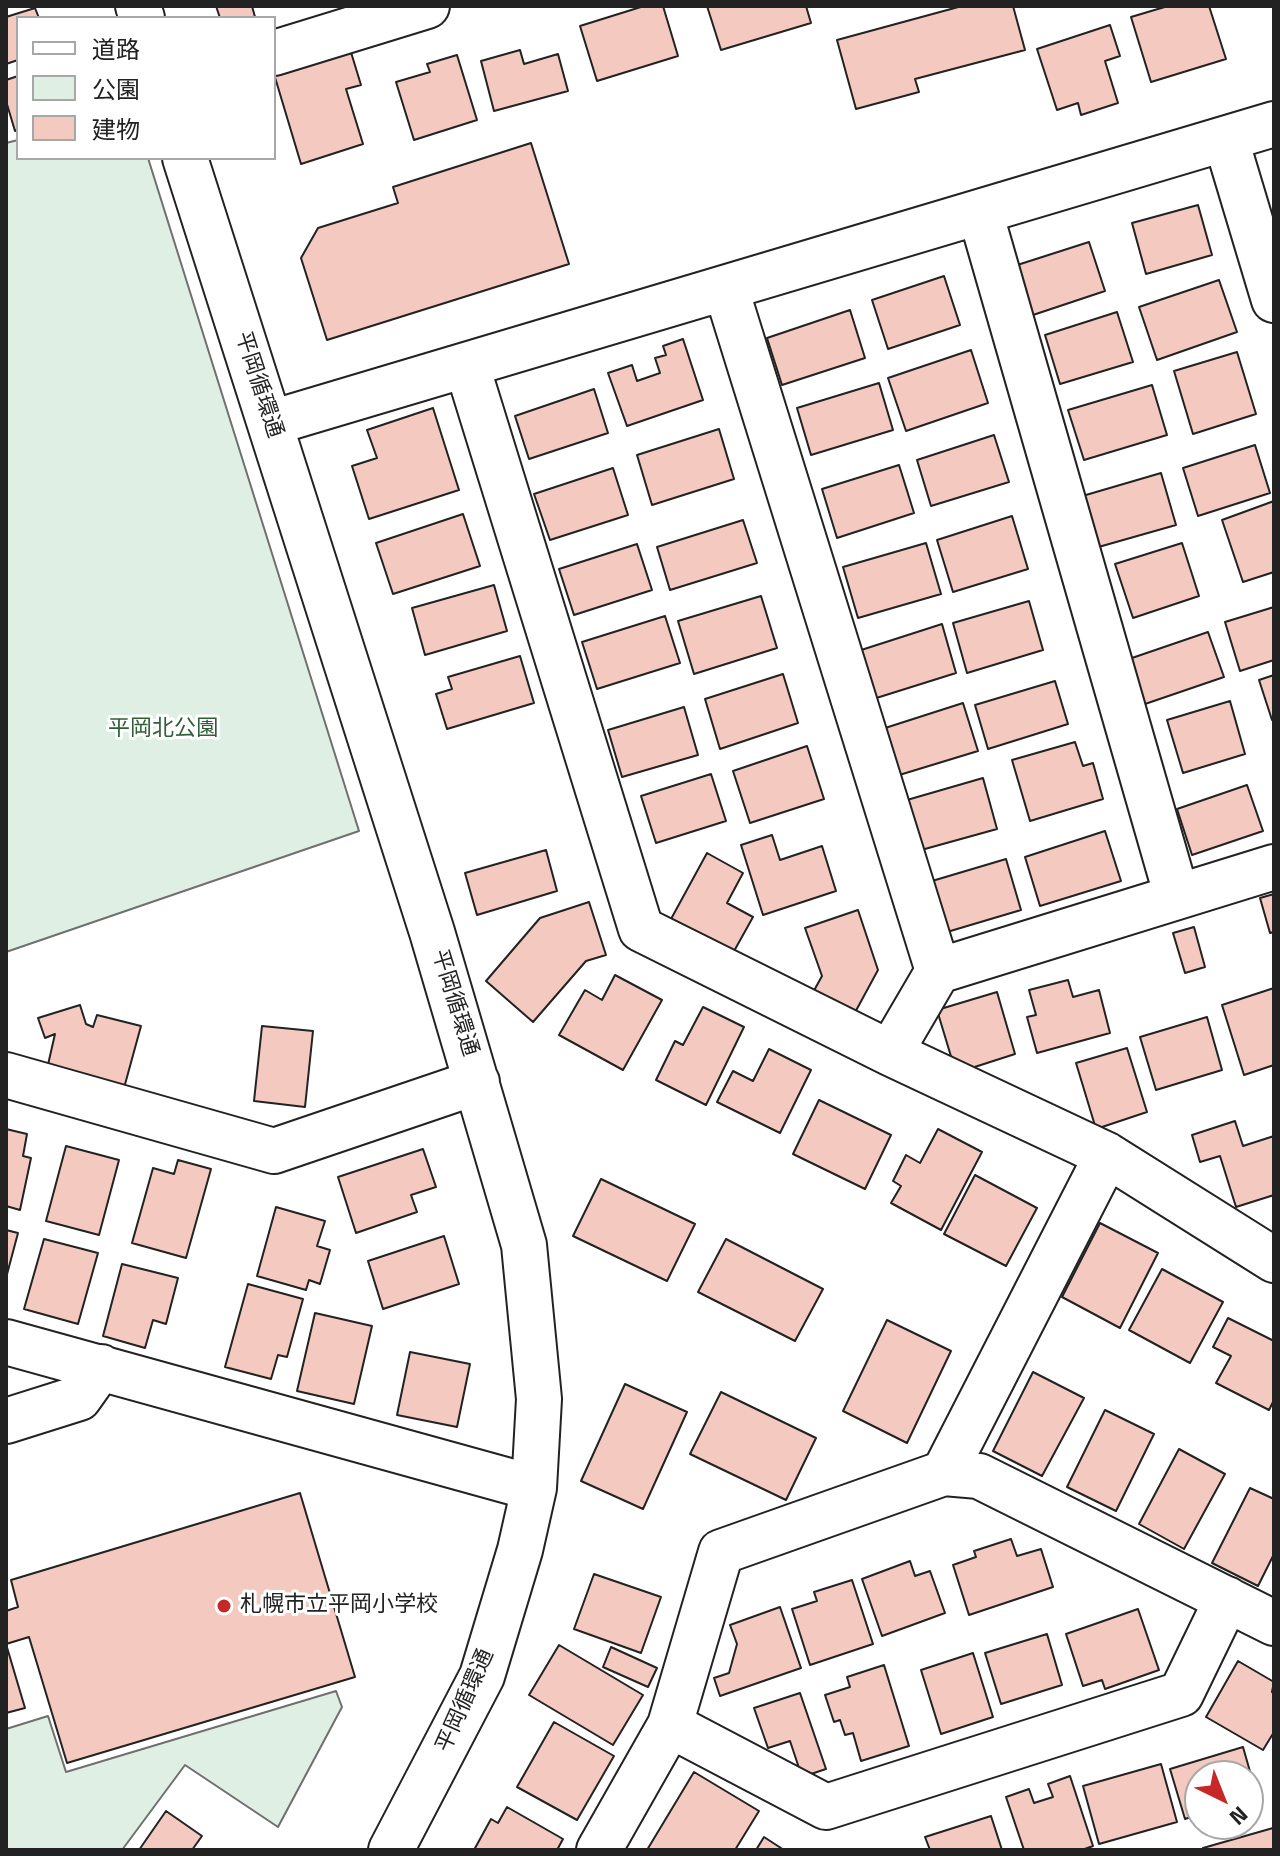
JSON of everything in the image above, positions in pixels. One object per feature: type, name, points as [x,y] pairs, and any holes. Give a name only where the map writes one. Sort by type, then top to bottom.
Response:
[{"type":"street","points":[[276,52],[427,6]]},
{"type":"street","points":[[271,423],[1274,124]]},
{"type":"street","points":[[1226,140],[1274,300]]},
{"type":"street","name":"平岡循環通","points":[[186,160],[477,1082],[524,1245],[539,1399],[534,1488],[520,1550],[482,1676],[391,1850]]},
{"type":"street","points":[[980,212],[1177,897]]},
{"type":"street","points":[[726,289],[938,971]]},
{"type":"street","points":[[467,366],[641,929],[890,1053],[1107,1155],[1274,1260]]},
{"type":"street","points":[[890,1053],[938,971],[1274,867]]},
{"type":"street","points":[[6,1075],[274,1151],[477,1082]]},
{"type":"street","points":[[944,1473],[1107,1155]]},
{"type":"street","points":[[6,1342],[534,1488]]},
{"type":"street","points":[[6,1421],[79,1398],[101,1367]]},
{"type":"street","points":[[599,1850],[670,1725],[721,1552],[944,1473],[979,1476],[1274,1623]]},
{"type":"street","points":[[670,1725],[826,1807],[1181,1694],[1227,1599]]},
{"type":"green space","name":"平岡北公園","points":[[16,140],[16,160],[149,160],[359,831],[6,952],[6,143]]},
{"type":"green space","points":[[336,1691],[342,1707],[278,1827],[185,1765],[122,1850],[6,1850],[6,1729],[48,1716],[66,1772]]},
{"type":"building","points":[[216,6],[252,6],[255,16],[219,16]]},
{"type":"building","points":[[644,6],[663,6],[678,56],[597,81],[580,26]]},
{"type":"building","points":[[707,6],[806,6],[811,23],[721,50]]},
{"type":"building","points":[[962,6],[1013,6],[1025,50],[915,79],[919,92],[856,109],[837,40]]},
{"type":"building","points":[[1168,6],[1209,6],[1226,59],[1151,82],[1131,17]]},
{"type":"building","points":[[35,8],[38,16],[16,16],[16,61],[6,64],[6,17]]},
{"type":"building","points":[[1110,25],[1120,56],[1105,61],[1118,103],[1081,115],[1078,103],[1057,110],[1037,49]]},
{"type":"building","points":[[350,49],[361,85],[346,89],[363,144],[301,164],[276,73]]},
{"type":"building","points":[[520,50],[524,64],[558,54],[568,91],[494,111],[481,61]]},
{"type":"building","points":[[457,55],[477,120],[414,140],[396,82],[430,72],[427,64]]},
{"type":"building","points":[[16,77],[15,131],[6,101],[6,80]]},
{"type":"building","points":[[531,143],[569,264],[327,340],[301,258],[318,228],[398,203],[393,187]]},
{"type":"building","points":[[1198,205],[1212,255],[1146,274],[1132,223]]},
{"type":"building","points":[[1089,242],[1105,291],[1027,317],[1011,267]]},
{"type":"building","points":[[944,276],[960,325],[888,349],[872,300]]},
{"type":"building","points":[[1219,280],[1237,332],[1157,360],[1139,307]]},
{"type":"building","points":[[850,310],[865,358],[782,385],[767,338]]},
{"type":"building","points":[[1117,312],[1133,362],[1060,384],[1045,335]]},
{"type":"building","points":[[683,339],[703,400],[627,426],[608,373],[632,365],[637,381],[660,373],[655,358],[666,355],[663,346]]},
{"type":"building","points":[[971,350],[988,403],[906,431],[888,378]]},
{"type":"building","points":[[1237,352],[1256,414],[1193,434],[1174,371]]},
{"type":"building","points":[[879,383],[893,430],[811,455],[797,408]]},
{"type":"building","points":[[1152,385],[1167,435],[1084,460],[1068,410]]},
{"type":"building","points":[[594,389],[608,433],[529,459],[515,416]]},
{"type":"building","points":[[433,408],[459,490],[369,519],[352,466],[377,458],[367,430]]},
{"type":"building","points":[[719,429],[734,479],[652,505],[637,455]]},
{"type":"building","points":[[994,435],[1009,482],[931,506],[917,460]]},
{"type":"building","points":[[1255,445],[1270,493],[1198,516],[1183,468]]},
{"type":"building","points":[[899,465],[914,513],[837,538],[822,489]]},
{"type":"building","points":[[613,468],[628,515],[550,540],[534,494]]},
{"type":"building","points":[[1161,473],[1176,525],[1095,548],[1079,497]]},
{"type":"building","points":[[1274,501],[1274,572],[1243,582],[1222,520]]},
{"type":"building","points":[[463,514],[480,566],[393,594],[376,543]]},
{"type":"building","points":[[1012,516],[1028,569],[953,592],[937,540]]},
{"type":"building","points":[[743,520],[757,563],[670,590],[657,547]]},
{"type":"building","points":[[926,543],[941,594],[858,618],[843,567]]},
{"type":"building","points":[[1182,543],[1199,596],[1133,618],[1115,564]]},
{"type":"building","points":[[637,544],[652,590],[574,615],[559,569]]},
{"type":"building","points":[[494,585],[507,631],[425,655],[412,608]]},
{"type":"building","points":[[761,596],[777,648],[694,674],[678,621]]},
{"type":"building","points":[[1029,601],[1043,650],[967,673],[953,623]]},
{"type":"building","points":[[1274,607],[1274,660],[1240,671],[1225,622]]},
{"type":"building","points":[[665,616],[680,663],[597,689],[582,642]]},
{"type":"building","points":[[942,624],[956,673],[870,700],[855,652]]},
{"type":"building","points":[[1208,632],[1224,677],[1145,704],[1129,659]]},
{"type":"building","points":[[520,656],[534,703],[447,729],[436,694],[452,689],[448,677]]},
{"type":"building","points":[[783,674],[798,723],[720,749],[705,699]]},
{"type":"building","points":[[1274,675],[1274,720],[1272,720],[1259,680]]},
{"type":"building","points":[[1055,681],[1068,724],[988,749],[975,705]]},
{"type":"building","points":[[1230,701],[1245,754],[1183,773],[1167,720]]},
{"type":"building","points":[[963,703],[978,751],[896,776],[882,729]]},
{"type":"building","points":[[684,707],[698,755],[622,777],[608,730]]},
{"type":"building","points":[[1075,742],[1083,766],[1093,763],[1103,799],[1030,821],[1012,760]]},
{"type":"building","points":[[807,746],[824,799],[750,823],[733,771]]},
{"type":"building","points":[[711,774],[726,821],[656,843],[641,796]]},
{"type":"building","points":[[983,778],[997,829],[914,852],[900,802]]},
{"type":"building","points":[[1247,785],[1263,831],[1192,855],[1177,809]]},
{"type":"building","points":[[1105,831],[1121,881],[1040,906],[1025,857]]},
{"type":"building","points":[[772,835],[780,860],[822,846],[836,891],[763,915],[741,845]]},
{"type":"building","points":[[546,850],[557,891],[477,915],[465,873]]},
{"type":"building","points":[[707,853],[743,873],[727,903],[753,917],[733,953],[671,919]]},
{"type":"building","points":[[1006,859],[1021,910],[947,932],[932,881]]},
{"type":"building","points":[[1274,894],[1274,932],[1270,933],[1260,898]]},
{"type":"building","points":[[589,902],[606,955],[586,961],[533,1022],[486,981],[540,918]]},
{"type":"building","points":[[858,910],[878,970],[852,1018],[811,996],[822,976],[805,928]]},
{"type":"building","points":[[1194,927],[1205,967],[1185,973],[1173,933]]},
{"type":"building","points":[[615,975],[662,1000],[623,1070],[559,1035],[585,990],[602,1000]]},
{"type":"building","points":[[1068,980],[1073,997],[1099,990],[1110,1033],[1037,1053],[1027,1017],[1036,1015],[1029,990]]},
{"type":"building","points":[[1274,988],[1274,1065],[1244,1075],[1222,1005]]},
{"type":"building","points":[[997,992],[1015,1054],[956,1073],[937,1010]]},
{"type":"building","points":[[80,1005],[86,1024],[93,1027],[97,1015],[141,1026],[124,1088],[47,1069],[55,1034],[45,1038],[38,1018]]},
{"type":"building","points":[[703,1007],[744,1027],[706,1105],[656,1080],[675,1041],[683,1045]]},
{"type":"building","points":[[1207,1017],[1222,1070],[1156,1090],[1140,1037]]},
{"type":"building","points":[[262,1026],[313,1031],[305,1107],[254,1101]]},
{"type":"building","points":[[1127,1048],[1147,1112],[1096,1129],[1076,1063]]},
{"type":"building","points":[[769,1049],[811,1070],[780,1133],[717,1102],[733,1071],[753,1081]]},
{"type":"building","points":[[819,1100],[891,1135],[865,1189],[793,1154]]},
{"type":"building","points":[[1235,1121],[1243,1146],[1274,1136],[1274,1195],[1236,1207],[1220,1156],[1200,1162],[1192,1135]]},
{"type":"building","points":[[6,1129],[27,1134],[23,1156],[31,1158],[20,1210],[6,1206]]},
{"type":"building","points":[[938,1129],[982,1152],[941,1230],[891,1203],[901,1186],[893,1181],[906,1155],[920,1163]]},
{"type":"building","points":[[66,1146],[119,1160],[99,1235],[46,1221]]},
{"type":"building","points":[[423,1149],[436,1187],[411,1195],[417,1212],[356,1233],[338,1177]]},
{"type":"building","points":[[178,1160],[211,1169],[186,1258],[132,1243],[153,1168],[174,1174]]},
{"type":"building","points":[[975,1175],[1037,1208],[1006,1266],[944,1234]]},
{"type":"building","points":[[601,1179],[695,1224],[667,1281],[573,1236]]},
{"type":"building","points":[[276,1207],[325,1221],[317,1246],[330,1250],[320,1284],[309,1280],[306,1290],[257,1276]]},
{"type":"building","points":[[1100,1223],[1158,1253],[1120,1328],[1062,1297]]},
{"type":"building","points":[[6,1230],[18,1233],[6,1278]]},
{"type":"building","points":[[444,1236],[459,1284],[383,1309],[368,1261]]},
{"type":"building","points":[[44,1239],[98,1253],[78,1324],[24,1309]]},
{"type":"building","points":[[726,1239],[823,1289],[795,1341],[698,1292]]},
{"type":"building","points":[[122,1264],[178,1278],[166,1324],[153,1320],[145,1348],[103,1336]]},
{"type":"building","points":[[1162,1269],[1223,1302],[1190,1363],[1129,1330]]},
{"type":"building","points":[[248,1284],[303,1299],[287,1357],[278,1355],[271,1379],[225,1367]]},
{"type":"building","points":[[315,1313],[372,1326],[354,1404],[297,1391]]},
{"type":"building","points":[[1228,1318],[1274,1341],[1274,1400],[1269,1410],[1216,1383],[1231,1356],[1213,1347]]},
{"type":"building","points":[[887,1320],[951,1351],[907,1443],[843,1411]]},
{"type":"building","points":[[410,1352],[470,1364],[457,1427],[397,1415]]},
{"type":"building","points":[[1033,1372],[1084,1398],[1042,1476],[993,1451]]},
{"type":"building","points":[[625,1384],[687,1412],[643,1509],[581,1481]]},
{"type":"building","points":[[721,1392],[816,1438],[786,1500],[690,1454]]},
{"type":"building","points":[[1105,1410],[1154,1434],[1116,1511],[1067,1487]]},
{"type":"building","points":[[1179,1449],[1225,1474],[1184,1549],[1139,1524]]},
{"type":"building","points":[[1250,1488],[1274,1499],[1274,1554],[1258,1586],[1212,1563]]},
{"type":"building","points":[[300,1493],[355,1677],[67,1763],[29,1637],[6,1644],[6,1611],[18,1607],[11,1580]]},
{"type":"building","points":[[1011,1539],[1017,1556],[1041,1549],[1053,1587],[969,1615],[953,1565],[976,1557],[974,1551]]},
{"type":"building","points":[[910,1561],[915,1576],[930,1571],[945,1613],[882,1636],[862,1579]]},
{"type":"building","points":[[594,1574],[661,1597],[641,1653],[574,1629]]},
{"type":"building","points":[[852,1580],[873,1644],[810,1665],[792,1609],[817,1601],[814,1592]]},
{"type":"building","points":[[780,1607],[801,1668],[720,1696],[714,1678],[729,1673],[737,1644],[730,1625]]},
{"type":"building","points":[[1138,1609],[1159,1670],[1105,1689],[1102,1680],[1083,1686],[1066,1634]]},
{"type":"building","points":[[1047,1634],[1062,1685],[1001,1704],[985,1653]]},
{"type":"building","points":[[6,1644],[25,1708],[6,1713]]},
{"type":"building","points":[[559,1645],[643,1695],[613,1745],[529,1695]]},
{"type":"building","points":[[611,1647],[657,1668],[648,1687],[603,1667]]},
{"type":"building","points":[[973,1653],[993,1717],[941,1734],[921,1670]]},
{"type":"building","points":[[1238,1661],[1274,1682],[1274,1732],[1263,1750],[1206,1717]]},
{"type":"building","points":[[884,1665],[909,1746],[861,1761],[853,1733],[845,1735],[840,1720],[834,1722],[825,1695],[850,1687],[847,1677]]},
{"type":"building","points":[[800,1693],[826,1769],[802,1777],[790,1741],[768,1748],[754,1708]]},
{"type":"building","points":[[554,1722],[614,1756],[577,1820],[517,1787]]},
{"type":"building","points":[[1243,1747],[1247,1760],[1200,1760]]},
{"type":"building","points":[[1161,1764],[1177,1822],[1099,1844],[1083,1786]]},
{"type":"building","points":[[1184,1765],[1184,1816],[1170,1769]]},
{"type":"building","points":[[694,1772],[759,1811],[735,1850],[647,1850]]},
{"type":"building","points":[[1070,1776],[1093,1846],[1082,1850],[1024,1850],[1006,1797],[1029,1789],[1034,1803],[1053,1797],[1048,1784]]},
{"type":"building","points":[[507,1807],[563,1839],[557,1850],[474,1850],[491,1819],[498,1823]]},
{"type":"building","points":[[166,1811],[202,1836],[192,1850],[139,1850]]},
{"type":"building","points":[[991,1816],[1002,1850],[930,1850],[925,1837]]},
{"type":"building","points":[[1273,1828],[1274,1850],[1203,1850],[1231,1840],[1264,1840],[1264,1831]]},
{"type":"building","points":[[764,1837],[784,1850],[756,1850]]},
{"type":"place","name":"札幌市立平岡小学校","points":[[224,1606]]}]
